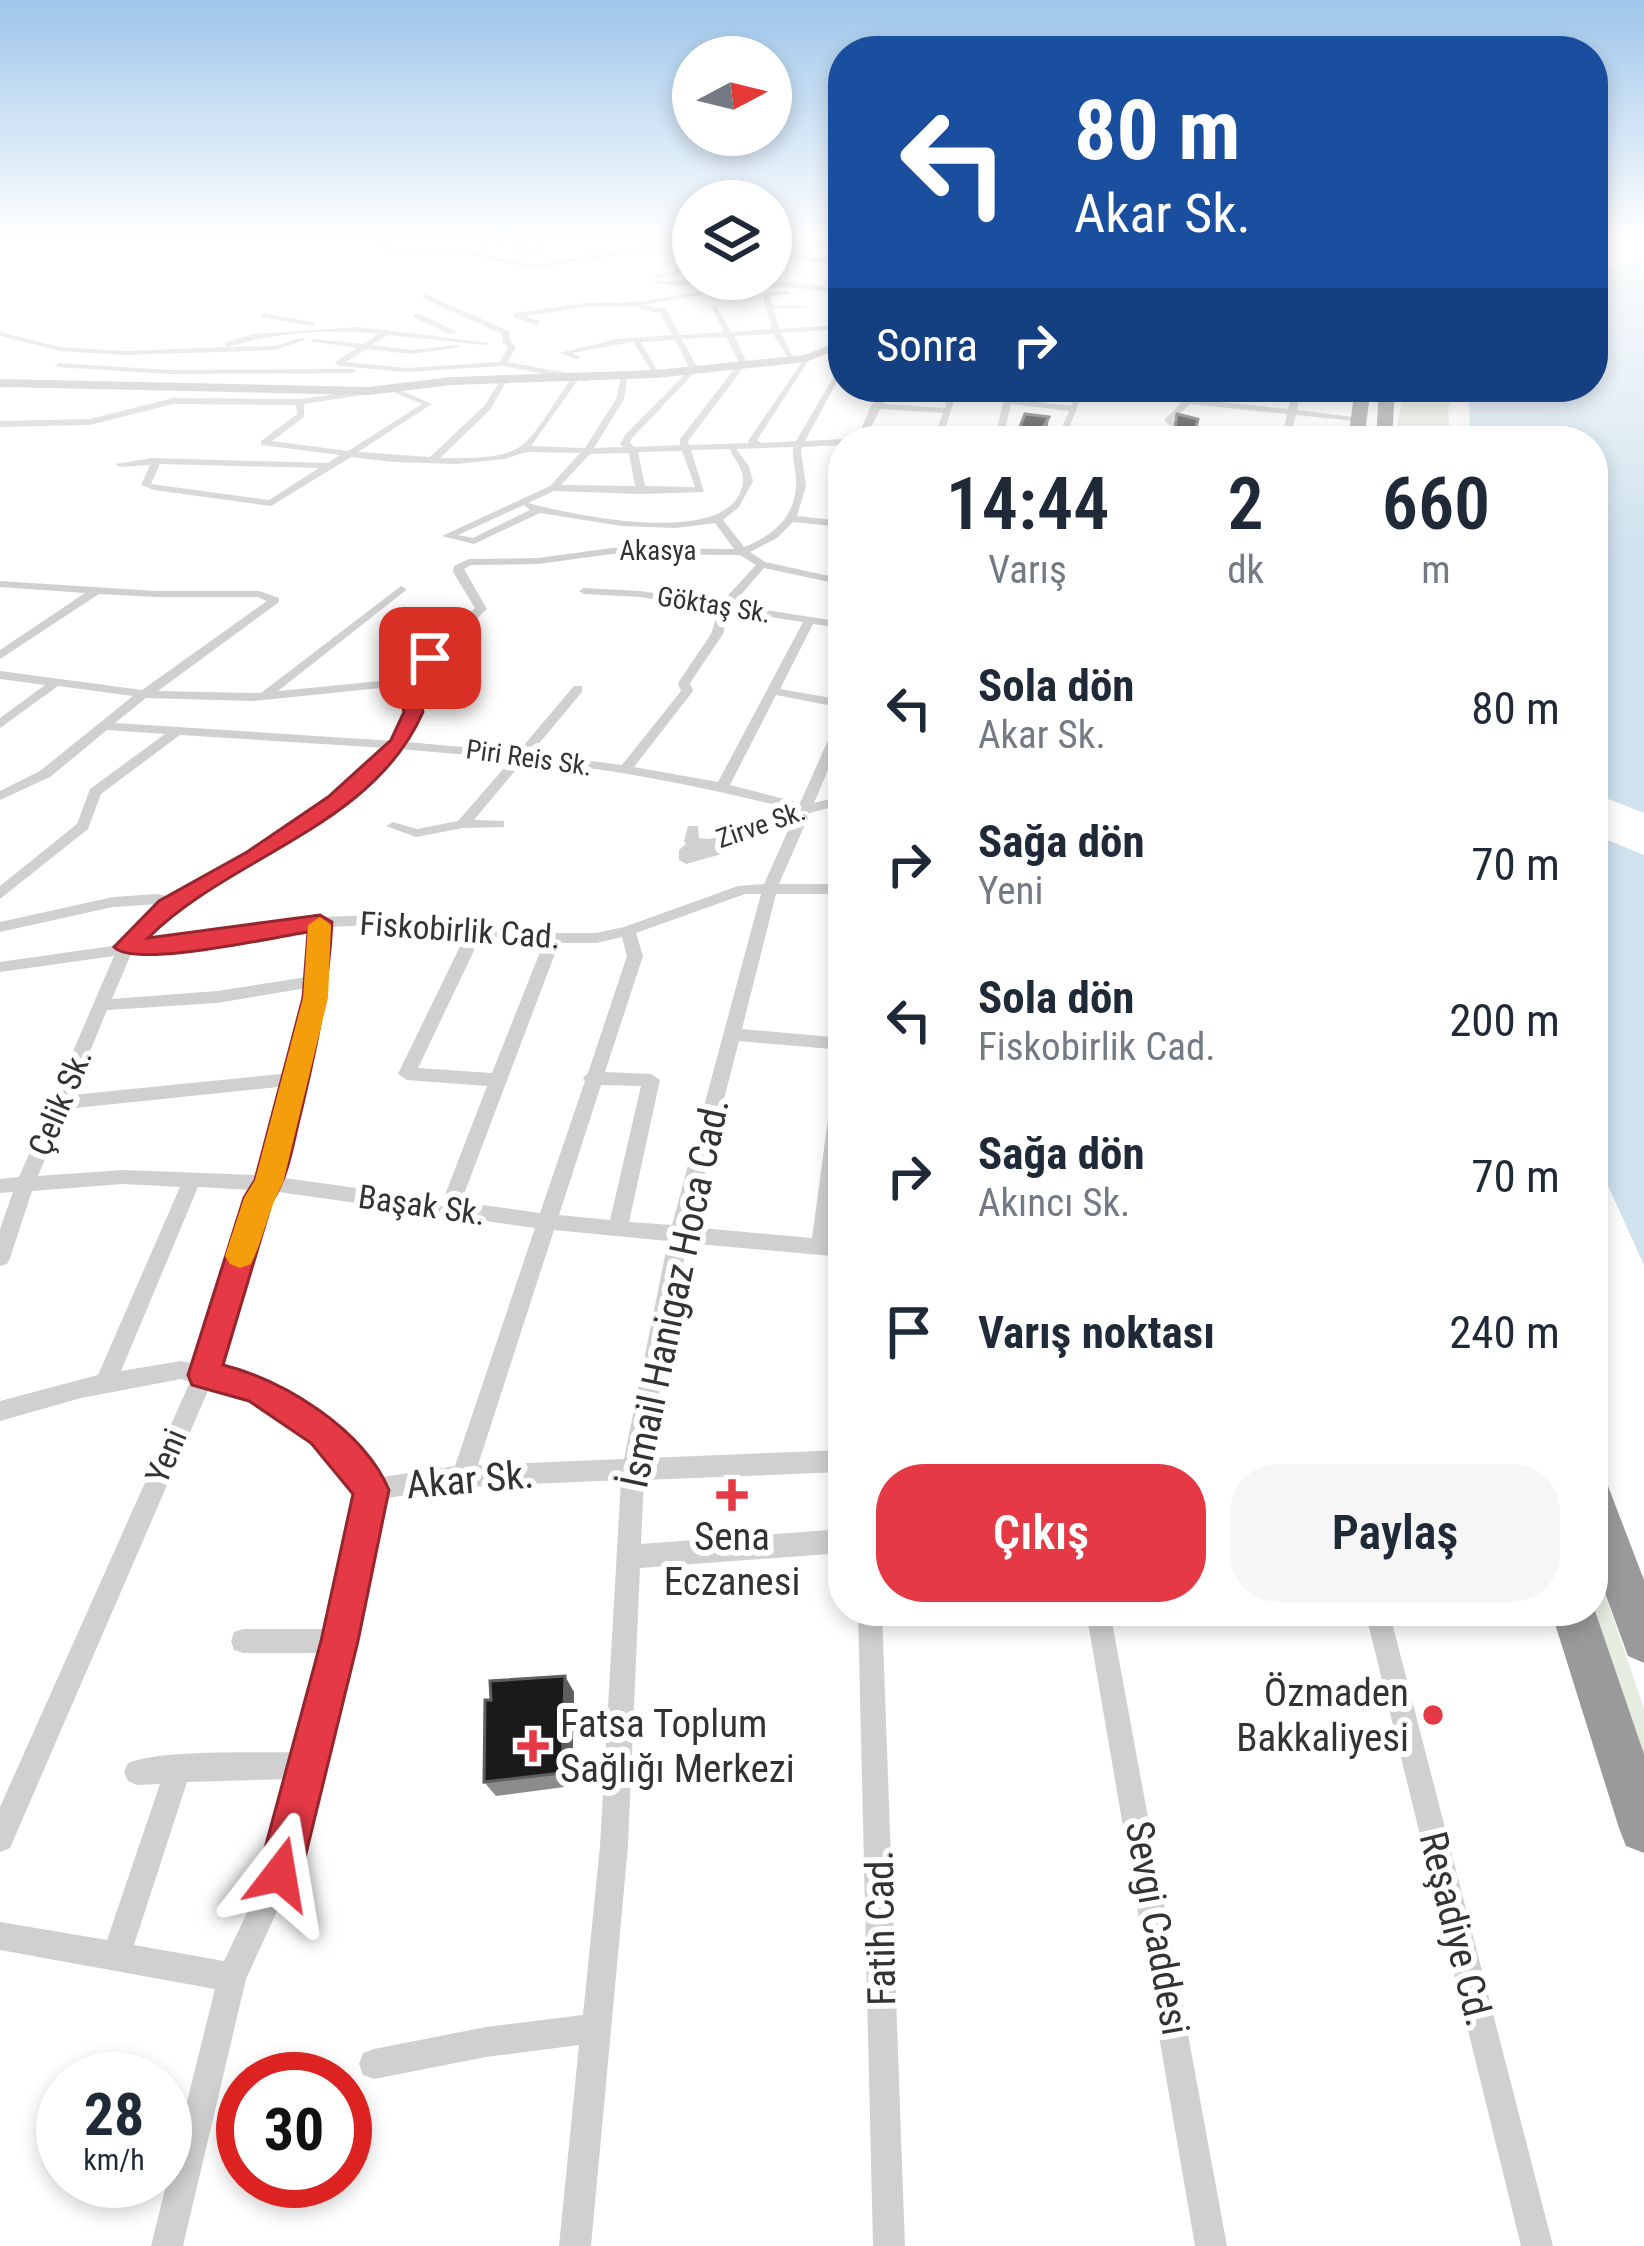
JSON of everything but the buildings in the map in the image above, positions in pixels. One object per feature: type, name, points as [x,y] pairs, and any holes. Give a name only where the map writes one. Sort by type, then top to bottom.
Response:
[{"type":"highway","points":[[1356,426],[1360,402]]},
{"type":"highway","points":[[1608,1541],[1644,1640]]},
{"type":"highway","points":[[1578,1626],[1644,1828]]},
{"type":"street","points":[[38,343],[74,351],[275,348],[292,343]]},
{"type":"street","points":[[217,349],[234,343]]},
{"type":"street","points":[[326,343],[411,352],[489,343]]},
{"type":"street","points":[[370,343],[338,364],[378,370]]},
{"type":"street","points":[[503,364],[512,347],[507,343]]},
{"type":"street","points":[[576,357],[563,352],[619,343]]},
{"type":"street","points":[[638,343],[655,374]]},
{"type":"street","points":[[681,343],[694,370]]},
{"type":"street","points":[[734,343],[743,363]]},
{"type":"street","points":[[783,343],[790,359]]},
{"type":"street","points":[[0,424],[90,422],[173,400],[300,402],[392,388],[655,374],[806,358],[828,349]]},
{"type":"street","points":[[759,444],[752,441],[806,358]]},
{"type":"street","points":[[553,488],[701,490],[687,453],[688,432],[743,363]]},
{"type":"street","points":[[58,365],[169,372],[503,364],[580,379]]},
{"type":"street","points":[[241,373],[368,375],[378,370]]},
{"type":"street","points":[[641,491],[633,451],[625,444],[628,437],[694,370]]},
{"type":"street","points":[[538,510],[474,542],[447,536],[553,488],[589,449],[620,399],[625,376]]},
{"type":"street","points":[[525,449],[580,379]]},
{"type":"street","points":[[431,461],[487,409],[506,380]]},
{"type":"street","points":[[0,382],[368,391]]},
{"type":"street","points":[[152,461],[157,467],[146,485],[261,505],[281,498],[428,404],[392,388]]},
{"type":"street","points":[[717,519],[742,552],[778,537],[793,519],[804,478],[796,451],[828,391]]},
{"type":"street","points":[[300,402],[302,415],[264,443],[431,461],[504,457],[525,449],[687,453],[734,451],[759,444]]},
{"type":"street","points":[[866,426],[878,402]]},
{"type":"street","points":[[942,426],[951,402]]},
{"type":"street","points":[[1017,402],[1072,409]]},
{"type":"street","points":[[1066,426],[1076,402]]},
{"type":"street","points":[[1175,426],[1168,420],[1187,402]]},
{"type":"street","points":[[1210,402],[1356,418]]},
{"type":"street","points":[[1287,426],[1293,402]]},
{"type":"street","points":[[1214,422],[1220,403]]},
{"type":"street","points":[[875,406],[948,411]]},
{"type":"street","points":[[687,453],[759,444],[828,443]]},
{"type":"street","points":[[521,503],[613,523],[717,519],[733,510],[748,486],[747,469],[734,451]]},
{"type":"street","points":[[120,464],[329,466]]},
{"type":"street","points":[[793,519],[828,522]]},
{"type":"street","name":"Akasya","points":[[405,682],[481,609],[477,592],[456,572],[469,562],[538,561],[644,549],[742,552],[762,564],[828,579]]},
{"type":"street","points":[[625,770],[687,691],[684,683],[717,634],[731,602],[762,564]]},
{"type":"street","name":"Göktaş Sk.","points":[[618,581],[828,623]]},
{"type":"street","points":[[0,583],[259,594],[275,600],[144,694],[45,774],[0,796]]},
{"type":"street","points":[[265,695],[401,589]]},
{"type":"street","points":[[0,655],[97,590]]},
{"type":"street","name":"Göktaş Sk.","points":[[584,591],[828,612]]},
{"type":"street","points":[[723,785],[809,620]]},
{"type":"street","points":[[0,675],[144,694],[265,695],[405,682],[413,712],[399,743],[335,802],[175,902],[126,947]]},
{"type":"street","points":[[0,724],[55,683]]},
{"type":"street","points":[[463,824],[578,689]]},
{"type":"street","points":[[772,691],[828,701]]},
{"type":"street","name":"Piri Reis Sk.","points":[[106,726],[399,743],[723,785],[804,808]]},
{"type":"street","points":[[0,894],[83,826],[95,792],[177,731]]},
{"type":"street","name":"İsmail Hanigaz Hoca Cad.","points":[[575,2246],[614,1846],[633,1470],[680,1232],[730,1034],[771,886],[828,754]]},
{"type":"street","name":"Zirve Sk.","points":[[752,836],[686,860],[694,837],[712,844],[828,803]]},
{"type":"street","points":[[393,826],[416,833],[463,824],[499,824]]},
{"type":"street","name":"Fiskobirlik Cad.","points":[[0,967],[320,922],[376,920],[596,938],[743,889],[828,888]]},
{"type":"street","points":[[0,927],[126,902],[162,898],[175,902]]},
{"type":"street","name":"Yeni","points":[[0,1838],[204,1375],[258,1198],[268,1183],[296,1079],[315,998],[320,922]]},
{"type":"street","points":[[477,928],[407,1074],[495,1080]]},
{"type":"street","points":[[463,1476],[635,956],[628,931]]},
{"type":"street","points":[[449,1208],[553,938]]},
{"type":"street","name":"Çelik Sk.","points":[[0,1258],[25,1184],[126,947]]},
{"type":"street","points":[[101,1005],[217,997],[314,982]]},
{"type":"street","points":[[730,1034],[828,1043]]},
{"type":"street","points":[[592,1078],[648,1080],[618,1226]]},
{"type":"street","points":[[60,1103],[296,1079]]},
{"type":"street","name":"Başak Sk.","points":[[0,1186],[123,1177],[268,1183],[547,1222],[828,1248]]},
{"type":"street","points":[[105,1384],[192,1180]]},
{"type":"street","points":[[820,1248],[828,1188]]},
{"type":"street","name":"Akar Sk.","points":[[0,1411],[182,1370],[257,1388],[322,1432],[371,1490],[463,1476],[828,1462]]},
{"type":"street","points":[[167,2246],[232,1976],[280,1874],[340,1641],[371,1490]]},
{"type":"street","points":[[628,1557],[828,1542]]},
{"type":"street","name":"Fatih Cad.","points":[[870,1626],[890,2246]]},
{"type":"street","name":"Sevgi Caddesi","points":[[1101,1626],[1211,2246]]},
{"type":"street","name":"Reşadiye Cd.","points":[[1381,1626],[1537,2246]]},
{"type":"street","points":[[243,1642],[340,1641]]},
{"type":"street","points":[[137,1772],[308,1766]]},
{"type":"street","points":[[116,1957],[178,1769]]},
{"type":"street","points":[[0,1936],[232,1976]]},
{"type":"street","points":[[374,2064],[486,2042],[596,2028]]},
{"type":"shaded area","points":[[1402,402],[1450,402],[1449,426],[1397,426]]},
{"type":"shaded area","points":[[1608,1604],[1644,1708],[1644,1756],[1600,1626],[1608,1626]]},
{"type":"water","points":[[1608,343],[1644,343],[1644,813],[1608,799],[1608,426],[1470,426],[1469,402],[1608,402]]},
{"type":"water","points":[[1608,840],[1644,855],[1644,1265],[1608,1186]]},
{"type":"slow traffic","points":[[240,1256],[258,1198],[268,1183],[315,998],[320,925]]},
{"type":"place","name":"Sena Eczanesi","points":[[732,1495]]},
{"type":"place","name":"Özmaden Bakkaliyesi","points":[[1433,1715]]},
{"type":"place","name":"Fatsa Toplum Sağlığı Merkezi","points":[[533,1746]]},
{"type":"route","points":[[280,1874],[340,1641],[371,1490],[322,1432],[257,1388],[204,1375],[258,1198],[268,1183],[296,1079],[315,998],[320,922],[223,939],[126,947],[167,906],[255,856],[335,802],[399,743],[413,712],[405,682],[430,658]]}]
